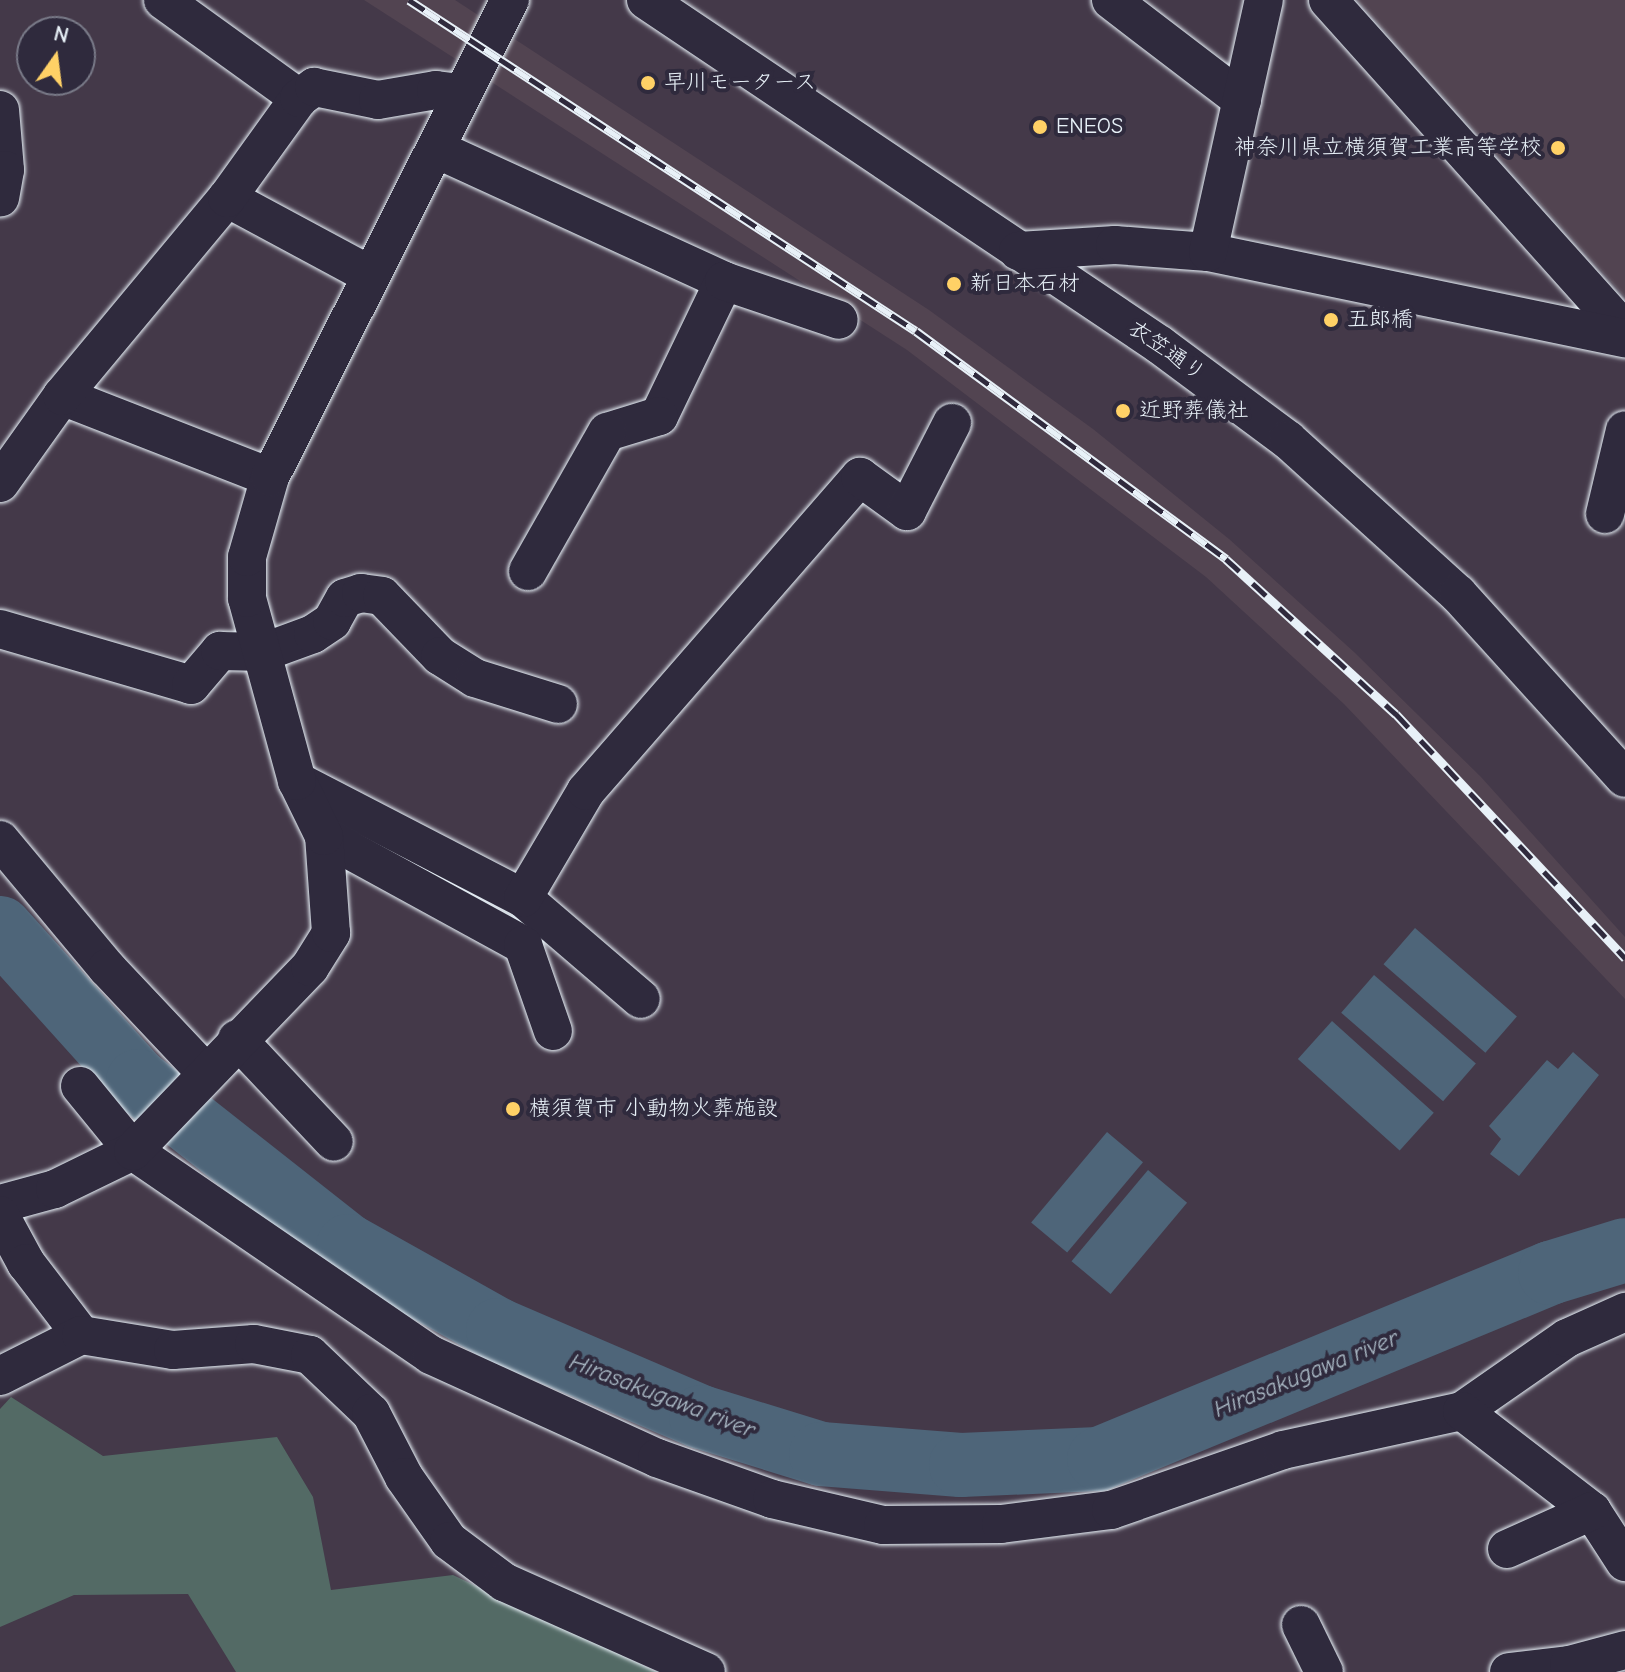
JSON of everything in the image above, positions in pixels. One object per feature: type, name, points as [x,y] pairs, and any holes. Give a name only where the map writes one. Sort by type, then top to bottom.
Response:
[{"type":"street","points":[[163,0],[299,98]]},
{"type":"street","points":[[0,1204],[55,1189],[133,1151],[205,1072],[310,967],[331,933],[324,836],[297,781],[247,598],[247,557],[270,477],[510,0]]},
{"type":"street","name":"衣笠通り","points":[[646,0],[1160,345],[1288,440],[1458,594],[1625,778]]},
{"type":"street","points":[[1111,0],[1242,100]]},
{"type":"street","points":[[1208,252],[1264,0]]},
{"type":"street","points":[[1328,0],[1625,331]]},
{"type":"street","points":[[1,477],[62,396],[227,198],[299,98],[314,87],[378,100],[436,90],[461,93]]},
{"type":"street","points":[[0,110],[5,170],[0,198]]},
{"type":"street","points":[[436,149],[724,281],[839,320]]},
{"type":"street","points":[[227,198],[370,275]]},
{"type":"street","points":[[1018,251],[1115,245],[1208,252],[1625,338]]},
{"type":"street","points":[[528,571],[607,432],[659,416],[724,281]]},
{"type":"street","points":[[62,396],[270,477]]},
{"type":"street","points":[[523,898],[586,791],[860,477],[907,511],[952,423]]},
{"type":"street","points":[[1605,514],[1625,430]]},
{"type":"street","points":[[0,629],[191,685],[220,651],[264,652],[313,634],[332,621],[345,598],[361,593],[382,596],[440,656],[475,678],[558,704]]},
{"type":"street","points":[[297,781],[523,898],[641,999]]},
{"type":"street","points":[[324,836],[523,945],[553,1031]]},
{"type":"street","points":[[0,840],[107,968],[205,1072]]},
{"type":"street","points":[[237,1039],[334,1142]]},
{"type":"street","points":[[80,1086],[133,1151],[431,1355],[657,1458],[772,1499],[883,1525],[1001,1524],[1111,1510],[1283,1450],[1462,1411],[1567,1338],[1625,1312]]},
{"type":"street","points":[[0,1215],[26,1263],[81,1335]]},
{"type":"street","points":[[0,1376],[81,1335],[173,1350],[254,1344],[310,1355],[371,1413],[404,1477],[449,1541],[504,1582],[706,1672]]},
{"type":"street","points":[[1462,1411],[1592,1511],[1624,1559]]},
{"type":"street","points":[[1507,1549],[1592,1511]]},
{"type":"street","points":[[1301,1625],[1324,1672]]},
{"type":"street","points":[[1509,1672],[1569,1665],[1625,1650]]},
{"type":"shaded area","points":[[364,0],[455,0],[929,310],[1093,429],[1229,539],[1354,652],[1481,777],[1625,937],[1625,999],[1344,704],[1206,577],[907,350]]},
{"type":"shaded area","name":"神奈川県立横須賀工業高等学校","points":[[1357,0],[1625,0],[1625,297]]},
{"type":"green space","points":[[11,1397],[103,1456],[277,1437],[313,1497],[331,1590],[453,1575],[657,1672],[236,1672],[188,1594],[74,1595],[0,1627],[0,1409]]},
{"type":"water","points":[[1415,928],[1517,1017],[1485,1053],[1384,964]]},
{"type":"water","points":[[1374,975],[1476,1064],[1443,1101],[1341,1013]]},
{"type":"water","points":[[1332,1021],[1434,1113],[1400,1151],[1298,1059]]},
{"type":"water","points":[[1573,1052],[1599,1075],[1519,1176],[1490,1154],[1501,1139],[1489,1126],[1547,1060],[1558,1069]]},
{"type":"water","points":[[1107,1132],[1143,1162],[1067,1253],[1031,1222]]},
{"type":"water","points":[[1148,1170],[1187,1203],[1111,1294],[1072,1261]]},
{"type":"waterway","name":"Hirasakugawa river","points":[[0,928],[138,1081],[348,1246],[498,1330],[701,1417],[821,1454],[961,1465],[1099,1459],[1550,1273],[1625,1250]]},
{"type":"railway","points":[[409,0],[916,331],[1226,559],[1396,714],[1625,958]]},
{"type":"place","name":"早川モータース","points":[[648,83]]},
{"type":"place","name":"ENEOS","points":[[1040,127]]},
{"type":"place","name":"神奈川県立横須賀工業高等学校","points":[[1558,148]]},
{"type":"place","name":"新日本石材","points":[[954,284]]},
{"type":"place","name":"五郎橋","points":[[1331,320]]},
{"type":"place","name":"近野葬儀社","points":[[1123,411]]},
{"type":"place","name":"横須賀市 小動物火葬施設","points":[[513,1109]]}]
